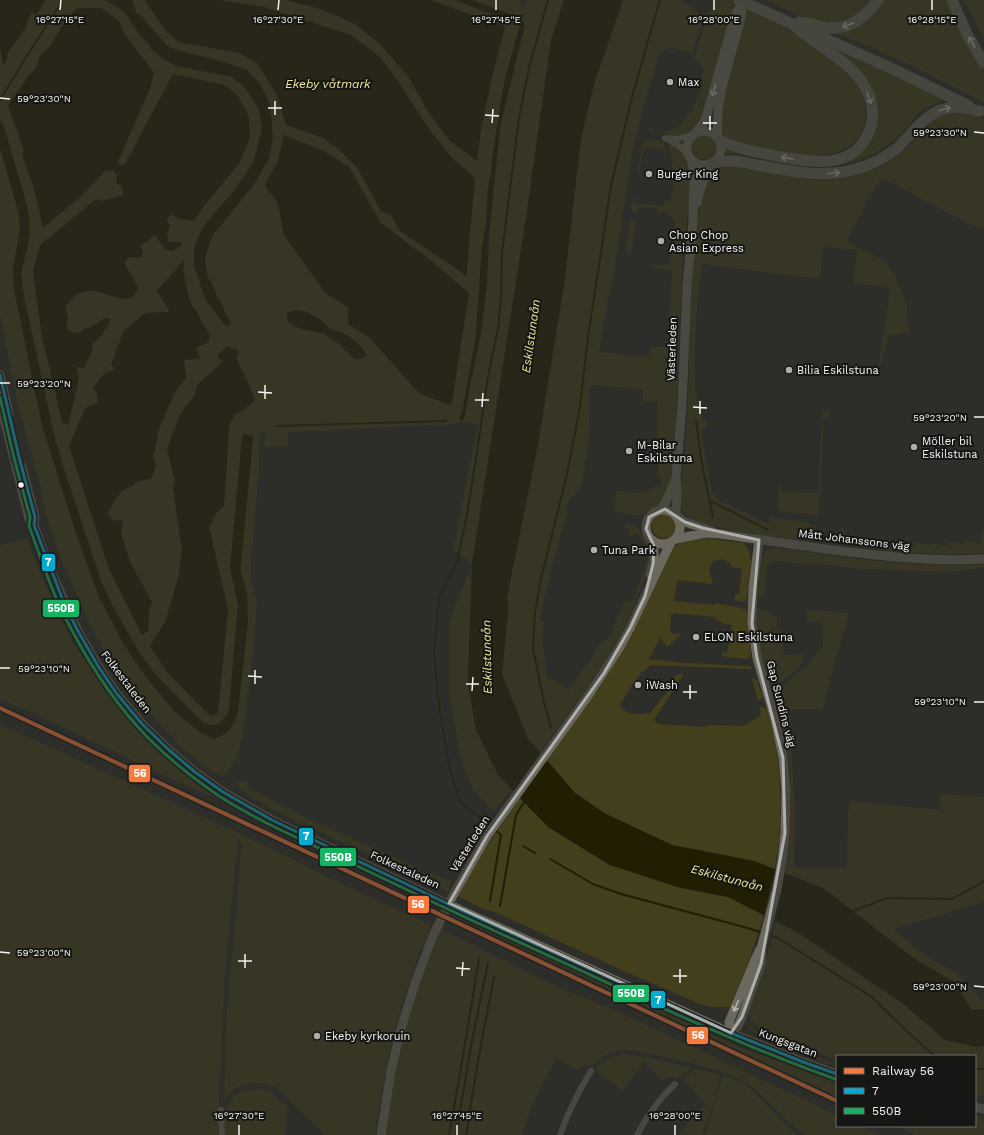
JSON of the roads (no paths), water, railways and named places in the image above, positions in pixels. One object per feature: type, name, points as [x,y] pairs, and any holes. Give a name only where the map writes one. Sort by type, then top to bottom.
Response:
[{"type":"highway","points":[[739,0],[767,10],[796,23],[983,111]]},
{"type":"highway","points":[[751,0],[767,10]]},
{"type":"highway","points":[[796,23],[811,23],[828,28],[843,27],[864,16],[878,0]]},
{"type":"highway","points":[[952,0],[984,63]]},
{"type":"highway","points":[[719,139],[742,149],[819,162],[831,161],[848,156],[860,146],[867,137],[872,124],[872,106],[868,93],[857,76],[841,61],[802,33],[796,23]]},
{"type":"highway","points":[[711,164],[722,160],[733,160],[815,174],[838,173],[855,170],[884,158],[896,149],[927,118],[938,111],[957,107],[983,111]]},
{"type":"main road","points":[[695,133],[702,130],[708,130],[714,133],[719,139],[722,146],[720,155],[711,164],[699,164],[690,157],[687,150],[687,144],[689,138],[702,125],[706,118],[733,21],[744,0]]},
{"type":"main road","points":[[719,139],[717,121],[718,108],[744,0]]},
{"type":"main road","name":"Västerleden","points":[[677,516],[676,476],[682,405],[687,278],[692,222],[694,173],[690,157]]},
{"type":"main road","name":"Västerleden","points":[[692,222],[701,187],[711,164]]},
{"type":"main road","name":"Folkestaleden","points":[[0,375],[35,517],[34,525]]},
{"type":"main road","name":"Folkestaleden","points":[[0,403],[29,519],[34,525],[78,632],[117,694],[142,724],[169,750],[223,792],[286,827],[465,912],[731,1033]]},
{"type":"main road","name":"Västerleden","points":[[661,509],[670,494],[676,476]]},
{"type":"main road","points":[[661,509],[671,511],[677,516],[681,528],[679,534],[674,540],[666,544],[659,544],[650,538],[646,529],[647,520],[652,513],[661,509]]},
{"type":"main road","name":"Mått Johanssons väg","points":[[677,516],[685,522],[721,534]]},
{"type":"main road","name":"Mått Johanssons väg","points":[[674,540],[705,534],[721,534],[908,559],[984,559]]},
{"type":"main road","name":"Västerleden","points":[[645,596],[646,588],[654,564],[654,546],[650,538]]},
{"type":"main road","name":"Västerleden","points":[[381,1135],[391,1071],[407,1005],[433,936],[451,899],[487,836],[604,672],[618,650],[668,548],[674,540]]},
{"type":"main road","name":"Gap Sundins väg","points":[[731,1033],[729,1022],[763,941],[777,890],[785,833],[786,801],[783,758],[775,719],[757,658],[752,623],[753,587],[759,540]]},
{"type":"main road","name":"Kungsgatan","points":[[731,1033],[836,1074]]},
{"type":"street","points":[[690,157],[677,143],[665,138],[678,139],[695,133]]},
{"type":"street","points":[[560,1135],[569,1111],[591,1070]]},
{"type":"street","points":[[637,1135],[651,1111],[668,1090],[675,1084]]},
{"type":"street","points":[[221,1110],[222,1135]]},
{"type":"water","points":[[0,0],[46,0],[36,15],[32,12],[27,21],[27,26],[8,52],[5,64],[3,63],[0,45]]},
{"type":"water","name":"Ekeby våtmark","points":[[105,0],[132,0],[136,13],[142,17],[167,46],[247,70],[260,84],[270,104],[273,138],[269,158],[255,183],[212,236],[205,258],[207,275],[231,324],[226,327],[206,300],[194,267],[194,247],[207,222],[234,191],[254,161],[262,128],[259,109],[244,86],[232,77],[176,66],[165,60],[151,49],[150,45],[138,33],[126,14]]},
{"type":"water","name":"Ekeby våtmark","points":[[219,0],[264,7],[351,35],[380,57],[431,132],[453,159],[475,178],[466,276],[400,231],[392,216],[381,211],[357,167],[335,146],[324,138],[286,125],[277,95],[257,63],[239,53],[179,42],[166,31],[145,1]]},
{"type":"water","name":"Ekeby våtmark","points":[[286,0],[430,0],[505,27],[481,128],[477,161],[449,140],[429,113],[408,76],[380,44],[355,24],[318,8]]},
{"type":"water","points":[[455,0],[471,0],[510,14],[508,21]]},
{"type":"water","name":"Eskilstunaån","points":[[564,0],[623,0],[594,84],[581,139],[564,285],[538,444],[507,597],[508,611],[502,674],[528,739],[575,793],[604,813],[672,845],[754,861],[823,888],[916,960],[953,981],[972,1010],[984,1009],[984,1046],[977,1047],[945,1040],[906,1006],[799,933],[728,897],[677,887],[610,865],[548,827],[498,775],[476,730],[468,683],[472,564],[526,218],[551,41]]},
{"type":"water","points":[[78,8],[102,8],[119,21],[124,33],[154,73],[150,88],[117,164],[125,164],[173,74],[225,85],[238,96],[249,117],[250,138],[240,162],[203,207],[194,221],[179,219],[171,214],[167,219],[170,227],[167,233],[168,242],[181,242],[181,246],[173,251],[166,250],[155,235],[140,246],[143,251],[141,257],[127,258],[125,263],[138,288],[133,296],[127,299],[121,299],[99,292],[83,291],[75,295],[65,307],[68,319],[66,327],[73,333],[81,332],[85,328],[88,329],[105,318],[111,319],[101,336],[92,344],[93,349],[84,368],[76,367],[79,379],[68,425],[62,422],[42,336],[33,271],[40,245],[96,199],[101,201],[123,195],[123,188],[116,183],[117,174],[113,170],[105,171],[81,196],[43,228],[34,188],[35,186],[34,187],[23,157],[23,147],[8,106],[28,76],[36,68],[40,56],[51,45],[68,17]]},
{"type":"water","points":[[521,21],[525,24],[500,127],[489,235],[487,282],[481,334],[465,415],[463,420],[460,420],[476,335],[482,245],[486,225],[488,186],[493,152],[504,83]]},
{"type":"water","points":[[0,121],[3,124],[25,198],[30,223],[29,239],[21,274],[24,297],[53,430],[61,460],[101,581],[112,605],[139,652],[154,673],[203,723],[208,725],[219,724],[225,718],[229,710],[238,605],[230,568],[242,437],[244,434],[253,436],[241,564],[241,572],[247,593],[248,622],[238,712],[230,729],[214,739],[200,732],[175,712],[143,673],[123,643],[99,597],[75,530],[42,425],[14,289],[13,269],[20,224],[18,210],[0,148]]},
{"type":"water","points":[[284,135],[326,152],[349,167],[381,223],[434,263],[469,293],[452,402],[449,405],[419,393],[370,338],[348,324],[348,307],[325,293],[283,233],[280,212],[276,200],[265,185],[278,161]]},
{"type":"water","points":[[184,260],[183,269],[187,290],[192,306],[196,310],[209,333],[209,342],[196,348],[200,359],[184,360],[186,378],[175,392],[160,426],[153,457],[156,465],[152,478],[136,482],[122,491],[113,502],[108,514],[112,520],[123,521],[121,534],[131,564],[152,602],[149,610],[148,631],[142,635],[109,569],[69,446],[85,408],[98,402],[97,393],[93,388],[103,375],[115,369],[111,365],[123,332],[145,313],[169,312],[157,291]]},
{"type":"water","points":[[295,310],[307,312],[322,321],[330,329],[347,335],[358,343],[367,355],[362,359],[354,359],[338,343],[324,334],[298,328],[289,323],[287,313]]},
{"type":"water","points":[[228,346],[239,351],[236,357],[255,400],[244,410],[235,414],[229,425],[224,506],[216,513],[209,527],[228,610],[218,713],[210,716],[167,672],[150,646],[166,620],[179,575],[182,550],[173,488],[175,481],[167,449],[180,414],[195,395],[197,385],[223,362],[217,355]]},
{"type":"waterway","points":[[0,100],[63,0]]},
{"type":"waterway","points":[[490,826],[460,802],[450,770],[440,713],[434,655],[439,597],[457,561],[467,515],[488,376],[498,329],[501,297],[502,253],[519,118],[529,68],[548,0]]},
{"type":"waterway","points":[[551,728],[533,649],[535,612],[541,579],[567,474],[580,407],[587,344],[611,186],[632,97],[660,0]]},
{"type":"waterway","points":[[277,426],[446,421]]},
{"type":"waterway","points":[[696,421],[703,470],[713,517]]},
{"type":"waterway","points":[[709,500],[768,530]]},
{"type":"waterway","points":[[500,906],[516,815],[525,801]]},
{"type":"waterway","points":[[490,901],[501,835],[495,830]]},
{"type":"waterway","points":[[523,846],[535,853]]},
{"type":"waterway","points":[[550,859],[593,884],[621,894],[763,933]]},
{"type":"waterway","points":[[850,912],[887,898],[952,899],[984,881]]},
{"type":"waterway","points":[[767,935],[778,938],[872,997],[934,1055]]},
{"type":"waterway","points":[[449,1135],[479,959]]},
{"type":"waterway","points":[[456,1135],[472,1041],[488,963]]},
{"type":"waterway","points":[[466,1135],[494,977]]},
{"type":"waterway","points":[[976,1069],[984,1069]]},
{"type":"rail line","name":"56","points":[[0,708],[836,1101]]},
{"type":"place","name":"Max","points":[[670,82]]},
{"type":"place","name":"Burger King","points":[[649,174]]},
{"type":"place","name":"Chop Chop Asian Express","points":[[661,241]]},
{"type":"place","name":"Bilia Eskilstuna","points":[[789,370]]},
{"type":"place","name":"Möller bil Eskilstuna","points":[[914,447]]},
{"type":"place","name":"M-Bilar Eskilstuna","points":[[629,451]]},
{"type":"place","name":"Tuna Park","points":[[594,550]]},
{"type":"place","name":"ELON Eskilstuna","points":[[696,637]]},
{"type":"place","name":"iWash","points":[[638,685]]},
{"type":"place","name":"Ekeby kyrkoruin","points":[[317,1036]]}]
